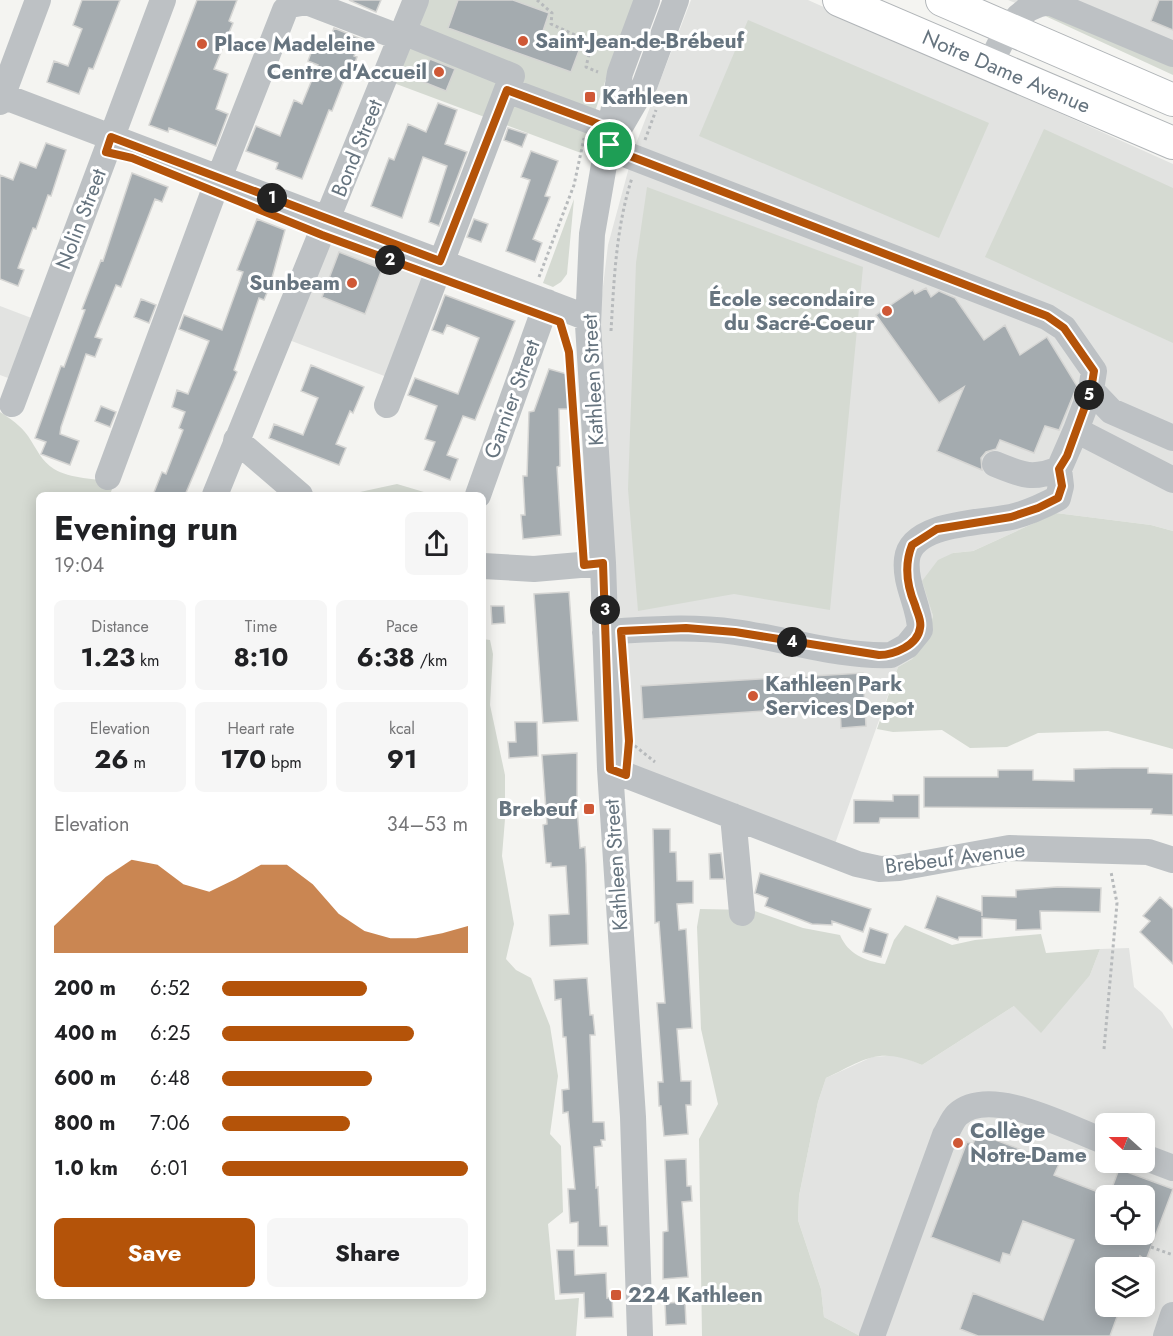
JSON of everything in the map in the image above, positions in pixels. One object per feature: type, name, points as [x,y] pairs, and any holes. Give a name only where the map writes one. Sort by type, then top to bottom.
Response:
[{"type":"main road","name":"Notre Dame Avenue","points":[[839,0],[1173,143]]},
{"type":"main road","name":"Notre Dame Avenue","points":[[942,0],[1173,100]]},
{"type":"street","points":[[39,0],[1,97],[588,318]]},
{"type":"street","name":"Nolin Street","points":[[12,404],[163,0]]},
{"type":"street","name":"Bond Street","points":[[216,492],[416,0]]},
{"type":"street","name":"Kathleen Street","points":[[640,1336],[618,772],[605,632],[588,318],[592,234],[605,136],[620,73],[647,0]]},
{"type":"street","name":"Kathleen Street","points":[[605,136],[645,84],[676,0]]},
{"type":"street","points":[[108,477],[219,178],[285,10],[290,5],[307,2],[512,76],[387,405]]},
{"type":"street","points":[[990,65],[1007,28],[1030,2],[1060,5],[1173,54]]},
{"type":"street","points":[[507,90],[605,136],[638,160],[1047,316],[1064,328],[1094,371],[1091,390],[1059,469],[1062,486],[1058,498],[1011,517],[937,529],[912,545],[907,571],[920,618],[920,630],[907,646],[891,655],[770,639],[735,632],[686,628],[605,632]]},
{"type":"street","name":"Garnier Street","points":[[479,492],[539,299]]},
{"type":"street","points":[[1091,390],[1111,411],[1173,438]]},
{"type":"street","points":[[1076,430],[1173,480]]},
{"type":"street","points":[[236,440],[297,492]]},
{"type":"street","points":[[995,464],[1018,474],[1039,477],[1059,469]]},
{"type":"street","points":[[486,566],[534,569],[603,563]]},
{"type":"street","name":"Brebeuf Avenue","points":[[618,772],[857,864],[880,869],[900,868],[1009,848],[1148,852],[1173,860]]},
{"type":"street","points":[[733,816],[742,913]]},
{"type":"street","points":[[872,1336],[945,1135],[958,1115],[980,1104],[1004,1103],[1095,1138]]},
{"type":"street","points":[[1155,1161],[1173,1168]]},
{"type":"street","points":[[1166,1336],[1173,1315]]},
{"type":"path","points":[[537,0],[552,13],[551,24],[588,43],[590,50],[585,67],[606,75]]},
{"type":"path","points":[[611,333],[614,277],[623,212],[657,106]]},
{"type":"path","points":[[539,299],[574,185],[605,136]]},
{"type":"path","points":[[618,772],[629,741]]},
{"type":"path","points":[[1150,1247],[1173,1255]]},
{"type":"shaded area","points":[[414,0],[638,0],[609,70],[581,153],[383,79]]},
{"type":"shaded area","name":"École secondaire du Sacré-Coeur","points":[[691,0],[808,0],[1173,164],[1173,531],[1151,525],[1056,513],[973,551],[953,553],[923,581],[933,616],[925,641],[912,659],[898,667],[831,855],[611,771],[592,378],[608,245],[634,149]]},
{"type":"shaded area","points":[[1008,0],[1173,0],[1173,43],[1028,8]]},
{"type":"shaded area","points":[[1028,8],[1173,55],[1173,75]]},
{"type":"shaded area","points":[[748,20],[989,123],[939,238],[699,136]]},
{"type":"shaded area","points":[[1044,129],[1173,188],[1173,343],[985,257]]},
{"type":"shaded area","points":[[647,187],[863,267],[830,610],[734,594],[638,611],[628,489],[636,263]]},
{"type":"shaded area","points":[[574,199],[567,274],[553,287],[543,283]]},
{"type":"shaded area","points":[[328,221],[439,263],[395,380],[281,337]]},
{"type":"shaded area","points":[[0,306],[42,322],[19,382],[0,375]]},
{"type":"shaded area","points":[[0,412],[22,429],[43,459],[54,469],[75,477],[114,483],[111,492],[36,492],[36,1299],[486,1299],[486,639],[490,640],[493,654],[490,705],[505,775],[502,856],[514,924],[506,959],[516,970],[531,978],[550,1026],[558,1076],[550,1134],[561,1146],[563,1212],[548,1224],[555,1300],[579,1298],[576,1336],[0,1336]]},
{"type":"shaded area","points":[[397,484],[424,492],[360,492]]},
{"type":"shaded area","points":[[1056,513],[1151,525],[1173,531],[1173,749],[1108,731],[1038,733],[1007,747],[970,748],[942,730],[893,732],[877,729],[898,667],[912,659],[925,641],[933,616],[922,581],[938,560],[953,553],[973,551]]},
{"type":"shaded area","points":[[700,909],[752,910],[803,928],[840,935],[843,942],[858,956],[885,964],[894,940],[905,925],[952,945],[975,940],[1041,934],[1046,953],[1100,949],[1090,975],[1041,1033],[1014,1006],[922,1065],[894,1056],[872,1057],[826,1078],[818,1102],[799,1196],[798,1220],[821,1289],[824,1317],[860,1336],[702,1336],[699,1139],[718,1104],[701,1029],[697,927]]},
{"type":"shaded area","name":"Collège Notre-Dame","points":[[1129,948],[1134,987],[1162,1012],[1173,1029],[1173,1312],[1165,1336],[860,1336],[824,1317],[821,1289],[798,1220],[799,1196],[818,1102],[826,1078],[872,1057],[899,1055],[922,1065],[1014,1006],[1090,975],[1100,949]]},
{"type":"building","points":[[82,0],[120,0],[93,69],[89,68],[79,94],[47,82],[54,61],[68,66],[82,29],[73,25]]},
{"type":"building","points":[[197,0],[237,0],[229,21],[233,23],[214,69],[228,74],[216,109],[228,114],[216,146],[169,128],[168,132],[149,125]]},
{"type":"building","points":[[349,0],[381,0],[376,12]]},
{"type":"building","name":"Saint-Jean-de-Brébeuf","points":[[458,0],[513,0],[549,13],[542,34],[580,48],[571,72],[448,28]]},
{"type":"building","points":[[1159,0],[1173,0],[1173,30],[1151,21]]},
{"type":"building","points":[[334,28],[361,39],[354,56],[357,57],[350,77],[346,75],[332,111],[329,110],[302,179],[276,169],[278,163],[246,151],[256,126],[280,136],[294,100],[302,104],[318,65],[308,61],[315,42],[327,46]]},
{"type":"building","name":"Centre d'Accueil","points":[[430,59],[455,69],[446,91],[421,81]]},
{"type":"building","points":[[438,103],[457,110],[445,144],[467,152],[439,226],[429,222],[447,166],[423,157],[402,218],[371,206],[389,158],[394,160],[408,124],[426,132]]},
{"type":"building","points":[[508,128],[527,134],[522,147],[504,140]]},
{"type":"building","points":[[46,143],[66,150],[51,196],[48,195],[36,229],[33,228],[18,268],[24,270],[18,286],[0,279],[0,175],[13,180],[20,162],[36,168]]},
{"type":"building","points":[[531,151],[558,161],[545,196],[550,197],[533,239],[542,243],[535,262],[506,251],[530,180],[521,177]]},
{"type":"building","points":[[132,173],[168,187],[162,202],[155,199],[121,287],[116,285],[95,337],[102,339],[95,357],[86,354],[61,427],[60,434],[79,441],[70,465],[41,454],[46,442],[35,438],[61,366],[64,367],[85,310],[82,309],[101,260],[103,261]]},
{"type":"building","points":[[257,219],[285,230],[270,285],[264,300],[259,298],[234,370],[237,372],[186,492],[154,492],[162,472],[166,474],[183,430],[179,428],[185,412],[172,407],[177,390],[188,394],[209,341],[179,329],[184,315],[222,330],[243,272],[237,270]]},
{"type":"building","points":[[474,219],[488,224],[481,242],[467,237]]},
{"type":"building","name":"Sunbeam","points":[[339,252],[382,269],[365,314],[322,297]]},
{"type":"building","points":[[926,288],[931,297],[939,291],[955,298],[984,340],[1005,325],[1020,355],[1047,337],[1077,386],[1059,430],[1045,426],[1034,453],[1000,440],[996,449],[986,452],[981,458],[982,470],[937,451],[964,387],[939,403],[876,315],[913,290],[915,294]]},
{"type":"building","points":[[445,295],[515,321],[475,420],[463,416],[447,455],[458,459],[450,480],[424,470],[435,442],[425,439],[437,406],[408,395],[415,378],[458,394],[479,338],[447,325],[443,334],[432,330]]},
{"type":"building","points":[[141,299],[156,305],[149,323],[134,317]]},
{"type":"building","points":[[311,365],[364,387],[353,413],[350,411],[336,444],[346,448],[339,465],[269,438],[274,424],[303,435],[318,398],[301,391]]},
{"type":"building","points":[[549,369],[567,374],[569,409],[559,409],[560,466],[557,467],[561,535],[523,539],[521,515],[525,515],[523,476],[527,476],[529,412],[534,411]]},
{"type":"building","points":[[101,406],[116,412],[110,427],[95,421]]},
{"type":"building","points":[[569,592],[578,721],[543,723],[534,594]]},
{"type":"building","points":[[491,606],[504,606],[505,623],[492,624]]},
{"type":"building","name":"Kathleen Park Services Depot","points":[[863,673],[866,726],[841,728],[840,706],[643,719],[641,686]]},
{"type":"building","points":[[515,722],[537,722],[538,756],[509,758],[508,742],[516,742]]},
{"type":"building","points":[[577,753],[577,807],[580,848],[585,847],[588,944],[550,946],[549,915],[569,914],[566,866],[551,867],[551,863],[546,863],[543,825],[547,824],[542,755]]},
{"type":"building","points":[[1148,768],[1148,773],[1173,774],[1173,815],[1151,814],[1152,809],[924,807],[924,777],[998,777],[998,770],[1033,770],[1033,780],[1074,781],[1074,769]]},
{"type":"building","points":[[893,795],[919,795],[919,818],[880,818],[879,823],[854,823],[854,800],[893,801]]},
{"type":"building","points":[[653,829],[670,829],[670,852],[676,852],[677,881],[693,881],[693,903],[677,904],[679,930],[686,929],[692,1028],[677,1029],[681,1081],[691,1081],[691,1105],[686,1105],[688,1134],[664,1136],[661,1106],[659,1106],[658,1082],[663,1082],[657,1003],[665,1003],[659,922],[655,923]]},
{"type":"building","points":[[721,853],[724,879],[710,879],[709,854]]},
{"type":"building","points":[[760,873],[871,909],[863,932],[832,921],[832,925],[812,924],[765,906],[768,898],[755,893]]},
{"type":"building","points":[[1057,887],[1101,888],[1100,912],[1040,911],[1041,929],[1016,930],[1016,920],[982,918],[982,937],[959,937],[958,940],[925,928],[937,896],[982,912],[982,896],[1016,897],[1016,890]]},
{"type":"building","points":[[1160,897],[1173,909],[1173,964],[1140,932],[1150,921],[1143,916]]},
{"type":"building","points":[[870,928],[888,934],[881,957],[863,952]]},
{"type":"building","points":[[587,978],[590,1015],[593,1015],[595,1035],[590,1035],[593,1122],[604,1122],[605,1140],[601,1140],[602,1146],[594,1147],[596,1188],[598,1187],[600,1226],[607,1226],[608,1246],[578,1246],[578,1222],[570,1223],[568,1189],[575,1189],[568,1112],[563,1113],[562,1090],[569,1089],[566,1037],[563,1037],[561,999],[555,1000],[554,980]]},
{"type":"building","points":[[977,1133],[1059,1164],[1054,1175],[1095,1191],[1095,1245],[1152,1245],[1147,1257],[1095,1257],[1095,1317],[1117,1317],[1110,1336],[978,1336],[960,1329],[973,1293],[1043,1320],[1074,1240],[1023,1221],[1010,1255],[1003,1253],[1000,1263],[931,1237],[967,1142],[973,1144]]},
{"type":"building","points":[[686,1159],[687,1186],[691,1186],[692,1201],[682,1202],[688,1277],[663,1279],[663,1232],[668,1231],[665,1160]]},
{"type":"building","points":[[1118,1173],[1130,1173],[1173,1189],[1155,1236],[1155,1185],[1113,1185]]},
{"type":"building","points":[[557,1250],[574,1250],[575,1275],[606,1273],[607,1298],[612,1297],[613,1317],[585,1318],[584,1293],[560,1294]]},
{"type":"building","points":[[685,1302],[686,1324],[666,1325],[665,1303]]},
{"type":"place","name":"Saint-Jean-de-Brébeuf","points":[[523,41]]},
{"type":"place","name":"Place Madeleine","points":[[202,44]]},
{"type":"place","name":"Centre d'Accueil","points":[[439,72]]},
{"type":"place","name":"Kathleen","points":[[590,97]]},
{"type":"place","name":"Sunbeam","points":[[352,283]]},
{"type":"place","name":"École secondaire du Sacré-Coeur","points":[[887,311]]},
{"type":"place","name":"Kathleen Park Services Depot","points":[[753,696]]},
{"type":"place","name":"Brebeuf","points":[[589,809]]},
{"type":"place","name":"Collège Notre-Dame","points":[[958,1143]]},
{"type":"place","name":"224 Kathleen","points":[[616,1295]]},
{"type":"route","points":[[507,90],[612,129],[610,145],[609,148],[1047,316],[1064,328],[1094,371],[1091,390],[1067,456],[1059,469],[1062,486],[1058,498],[1011,517],[937,529],[912,545],[907,556],[907,571],[914,605],[920,618],[920,630],[907,646],[898,652],[891,655],[879,655],[735,632],[686,628],[621,631],[629,741],[626,775],[610,769],[603,563],[584,565],[577,494],[569,352],[565,332],[560,322],[322,235],[132,158],[106,152],[111,137],[440,261],[507,90]]}]
